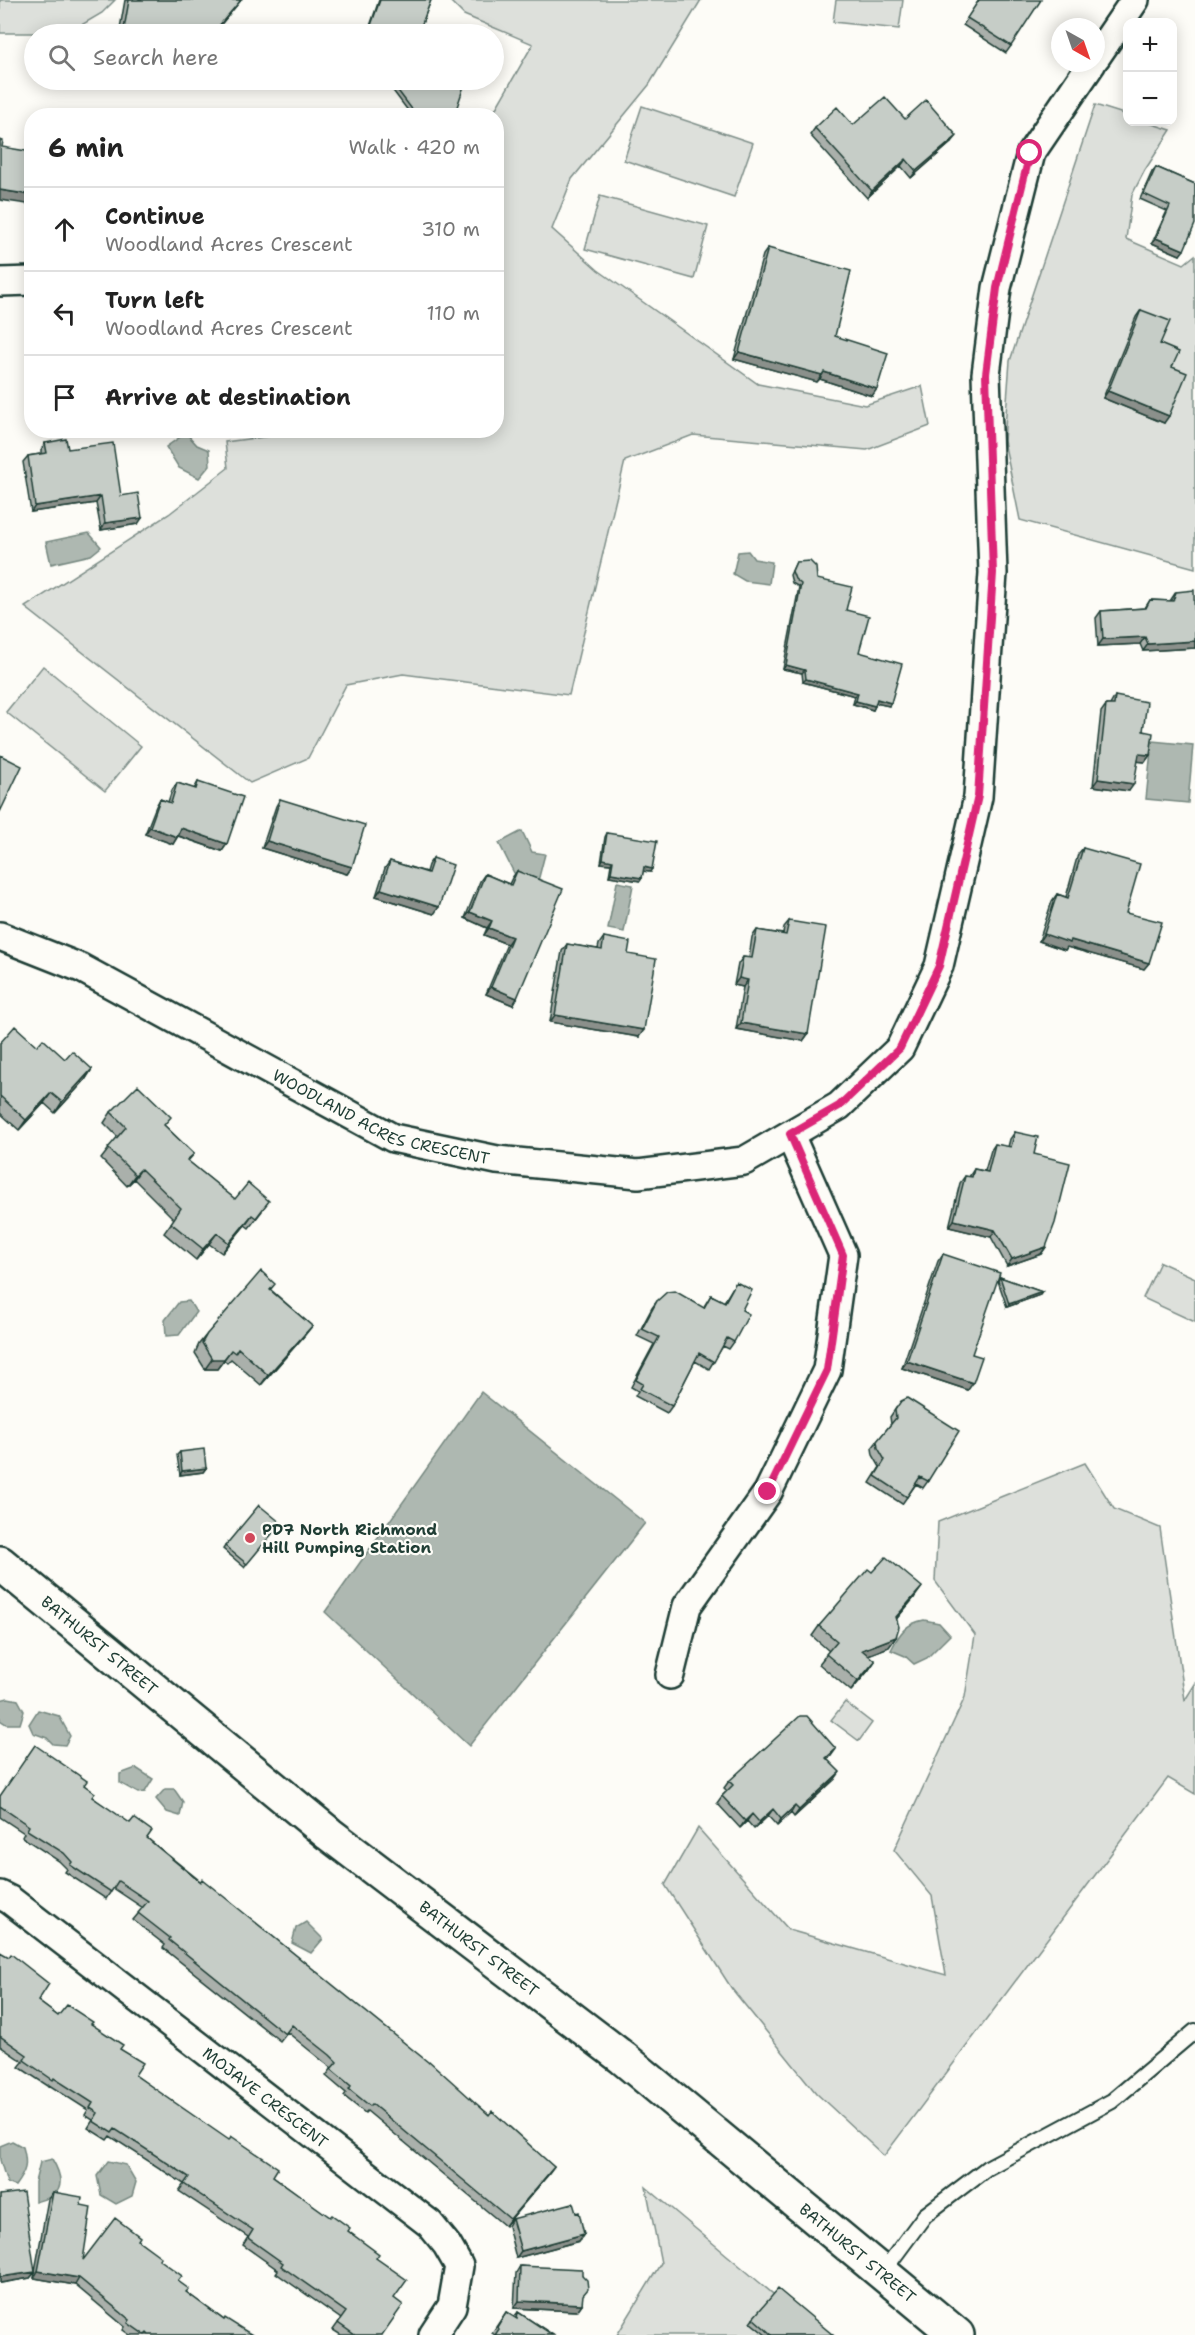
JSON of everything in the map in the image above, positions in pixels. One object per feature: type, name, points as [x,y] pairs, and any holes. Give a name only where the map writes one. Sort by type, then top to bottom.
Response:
[{"type":"main road","name":"BATHURST STREET","points":[[0,1563],[329,1834],[623,2058],[957,2335]]},
{"type":"street","points":[[1105,44],[1136,0]]},
{"type":"street","name":"WOODLAND ACRES CRESCENT","points":[[0,936],[81,968],[393,1138],[497,1160],[638,1174],[744,1161],[839,1106],[900,1048],[939,966],[978,796],[993,573],[986,374],[997,288],[1030,153],[1086,72]]},
{"type":"street","points":[[0,282],[24,281]]},
{"type":"street","points":[[670,1675],[687,1606],[768,1492],[827,1370],[843,1255],[790,1134]]},
{"type":"street","name":"MOJAVE CRESCENT","points":[[0,1895],[10,1900],[217,2058],[429,2224],[447,2245],[459,2266],[452,2306],[433,2335]]},
{"type":"lane","points":[[882,2273],[925,2215],[987,2168],[1112,2101],[1195,2031]]},
{"type":"shaded area","points":[[0,0],[115,0],[102,13],[83,24],[24,24],[24,33],[0,33]]},
{"type":"shaded area","points":[[449,0],[701,0],[649,85],[572,179],[552,229],[598,270],[758,384],[865,405],[922,386],[930,426],[867,450],[693,435],[625,461],[569,695],[403,674],[346,685],[308,758],[250,783],[25,607],[169,514],[228,468],[225,442],[256,438],[504,438],[504,108],[496,108],[533,44],[504,32],[504,24],[485,24],[464,15]]},
{"type":"shaded area","points":[[836,0],[903,0],[899,29],[833,22]]},
{"type":"shaded area","points":[[1095,105],[1123,114],[1123,126],[1158,126],[1171,130],[1132,195],[1126,239],[1184,264],[1195,255],[1195,568],[1020,520],[1004,441],[1010,361]]},
{"type":"shaded area","points":[[642,106],[753,143],[734,197],[624,160]]},
{"type":"shaded area","points":[[600,196],[708,226],[694,279],[585,249]]},
{"type":"shaded area","points":[[179,438],[191,438],[197,445],[209,450],[210,465],[199,478],[179,468],[166,447]]},
{"type":"shaded area","points":[[89,533],[101,547],[91,555],[51,564],[46,542]]},
{"type":"shaded area","points":[[748,551],[754,559],[772,562],[769,584],[745,581],[733,574],[738,552]]},
{"type":"shaded area","points":[[43,666],[141,746],[105,791],[6,712]]},
{"type":"shaded area","points":[[1152,741],[1193,745],[1188,803],[1146,799]]},
{"type":"shaded area","points":[[522,831],[532,852],[545,854],[538,881],[514,873],[499,843]]},
{"type":"shaded area","points":[[617,882],[633,885],[624,932],[608,929]]},
{"type":"shaded area","points":[[1160,1262],[1195,1278],[1195,1322],[1143,1298]]},
{"type":"shaded area","points":[[189,1301],[196,1312],[179,1335],[166,1336],[165,1320],[179,1302]]},
{"type":"shaded area","points":[[481,1392],[645,1523],[469,1746],[325,1612]]},
{"type":"shaded area","points":[[1085,1463],[1114,1509],[1160,1528],[1185,1700],[1195,1684],[1195,1794],[1168,1778],[884,2156],[816,2093],[732,1989],[665,1885],[698,1828],[789,1930],[946,1975],[932,1896],[894,1850],[965,1697],[975,1635],[935,1581],[938,1522]]},
{"type":"shaded area","points":[[924,1620],[939,1623],[950,1635],[927,1658],[914,1664],[905,1656],[891,1650],[904,1630]]},
{"type":"shaded area","points":[[8,1698],[18,1700],[24,1711],[20,1724],[6,1724],[0,1720],[0,1700]]},
{"type":"shaded area","points":[[845,1702],[872,1723],[859,1741],[831,1720]]},
{"type":"shaded area","points":[[38,1710],[59,1716],[70,1736],[65,1745],[53,1744],[47,1738],[33,1733],[29,1724]]},
{"type":"shaded area","points":[[136,1768],[153,1779],[145,1792],[138,1793],[120,1783],[120,1774]]},
{"type":"shaded area","points":[[165,1789],[174,1789],[183,1802],[180,1816],[167,1812],[156,1799]]},
{"type":"shaded area","points":[[306,1922],[323,1939],[311,1953],[292,1943],[296,1928]]},
{"type":"shaded area","points":[[12,2141],[23,2147],[26,2163],[24,2172],[15,2186],[7,2183],[0,2160],[0,2146]]},
{"type":"shaded area","points":[[52,2159],[58,2172],[60,2187],[52,2196],[35,2202],[35,2182],[40,2162]]},
{"type":"shaded area","points":[[108,2161],[126,2165],[136,2182],[132,2196],[116,2204],[101,2195],[97,2176]]},
{"type":"shaded area","points":[[646,2187],[822,2335],[617,2335],[661,2263]]},
{"type":"building","points":[[129,0],[241,0],[221,24],[125,24]]},
{"type":"building","points":[[380,0],[431,0],[422,24],[371,24]]},
{"type":"building","points":[[979,0],[1041,0],[1011,46],[967,18]]},
{"type":"building","points":[[398,90],[463,90],[457,108],[411,108]]},
{"type":"building","points":[[885,97],[905,119],[926,100],[957,136],[916,171],[906,159],[872,191],[815,128],[837,107],[853,125]]},
{"type":"building","points":[[0,140],[3,141],[2,147],[24,151],[24,194],[0,190]]},
{"type":"building","points":[[1156,167],[1195,184],[1195,224],[1184,250],[1156,238],[1170,206],[1144,194]]},
{"type":"building","points":[[768,248],[851,271],[835,336],[888,353],[877,389],[824,372],[822,375],[739,352]]},
{"type":"building","points":[[1141,310],[1170,321],[1160,344],[1179,352],[1172,367],[1187,373],[1169,416],[1108,391]]},
{"type":"building","points":[[66,439],[68,449],[113,443],[121,496],[138,493],[142,518],[105,523],[101,496],[35,506],[28,456],[47,453],[45,443]]},
{"type":"building","points":[[810,561],[816,567],[817,579],[852,587],[846,610],[869,616],[859,652],[902,664],[891,703],[877,699],[875,706],[856,701],[858,693],[806,679],[805,670],[786,665],[801,584],[795,579],[792,571],[796,562]]},
{"type":"building","points":[[1194,590],[1195,641],[1148,644],[1145,637],[1103,639],[1101,611],[1146,608],[1150,600],[1173,601],[1176,592]]},
{"type":"building","points":[[1115,696],[1147,702],[1143,731],[1153,733],[1150,755],[1139,754],[1134,784],[1098,779],[1106,705],[1114,705]]},
{"type":"building","points":[[0,755],[22,766],[0,812]]},
{"type":"building","points":[[198,782],[243,797],[227,844],[181,828],[177,837],[150,827],[160,799],[171,803],[177,783],[196,789]]},
{"type":"building","points":[[280,799],[365,825],[352,867],[267,841]]},
{"type":"building","points":[[607,833],[657,841],[652,869],[644,867],[642,878],[611,873],[613,861],[603,859]]},
{"type":"building","points":[[1083,848],[1140,864],[1126,913],[1162,922],[1149,963],[1044,934],[1057,894],[1068,898]]},
{"type":"building","points":[[433,858],[453,865],[439,907],[381,889],[390,861],[428,873]]},
{"type":"building","points":[[517,871],[563,889],[517,998],[491,987],[512,937],[489,928],[492,921],[470,912],[485,874],[511,885]]},
{"type":"building","points":[[789,921],[826,927],[808,1034],[741,1023],[748,980],[739,978],[743,957],[752,958],[757,930],[786,935]]},
{"type":"building","points":[[604,937],[630,942],[628,954],[656,959],[644,1030],[555,1015],[567,944],[602,950]]},
{"type":"building","points":[[15,1026],[37,1046],[43,1039],[65,1059],[72,1051],[92,1069],[62,1102],[51,1093],[26,1120],[0,1096],[0,1043]]},
{"type":"building","points":[[138,1085],[171,1117],[164,1125],[194,1154],[187,1160],[235,1199],[248,1183],[269,1201],[256,1218],[252,1215],[229,1243],[217,1233],[203,1249],[171,1223],[181,1208],[141,1169],[135,1175],[108,1148],[126,1127],[111,1112]]},
{"type":"building","points":[[1015,1132],[1038,1137],[1034,1154],[1070,1163],[1055,1223],[1046,1247],[1012,1259],[995,1230],[954,1220],[965,1176],[972,1177],[974,1169],[988,1172],[995,1144],[1011,1147]]},
{"type":"building","points":[[943,1254],[1000,1273],[972,1354],[982,1357],[973,1383],[907,1361]]},
{"type":"building","points":[[261,1271],[275,1284],[270,1290],[312,1326],[268,1375],[238,1348],[235,1353],[231,1350],[224,1359],[212,1359],[202,1343],[207,1334]]},
{"type":"building","points":[[1000,1277],[1042,1292],[1009,1304]]},
{"type":"building","points":[[736,1282],[752,1290],[742,1310],[749,1314],[734,1342],[727,1338],[714,1362],[699,1353],[672,1406],[640,1389],[643,1384],[636,1380],[659,1337],[642,1329],[657,1301],[667,1292],[675,1291],[704,1308],[711,1295],[725,1302]]},
{"type":"building","points":[[907,1398],[959,1431],[928,1481],[920,1477],[907,1497],[875,1476],[885,1460],[877,1441],[896,1418],[895,1410],[901,1401]]},
{"type":"building","points":[[204,1449],[206,1468],[182,1471],[180,1452]]},
{"type":"building","name":"PD7 North Richmond Hill Pumping Station","points":[[259,1505],[281,1523],[247,1564],[225,1546]]},
{"type":"building","points":[[886,1557],[922,1587],[896,1617],[899,1627],[896,1637],[862,1650],[875,1661],[858,1681],[826,1654],[837,1641],[819,1626],[868,1569],[872,1572]]},
{"type":"building","points":[[800,1716],[807,1716],[836,1749],[826,1758],[840,1772],[799,1810],[795,1806],[781,1819],[773,1809],[759,1822],[752,1814],[745,1821],[722,1796],[733,1785],[729,1781]]},
{"type":"building","points":[[35,1745],[87,1781],[84,1785],[95,1793],[92,1797],[130,1823],[134,1818],[152,1831],[147,1838],[155,1845],[200,1882],[202,1879],[429,2061],[489,2115],[492,2111],[554,2167],[510,2219],[372,2104],[370,2106],[349,2089],[351,2086],[331,2069],[337,2062],[330,2055],[292,2025],[285,2034],[138,1913],[148,1901],[118,1881],[111,1892],[70,1865],[72,1862],[64,1853],[27,1830],[29,1826],[0,1806],[0,1796]]},
{"type":"building","points":[[0,1952],[9,1957],[11,1954],[49,1984],[38,2001],[58,2016],[67,2005],[93,2022],[91,2024],[123,2045],[120,2049],[143,2063],[135,2075],[229,2140],[231,2136],[278,2168],[273,2176],[330,2217],[332,2215],[350,2228],[348,2231],[379,2254],[376,2258],[407,2280],[394,2298],[403,2305],[382,2335],[355,2335],[338,2323],[346,2312],[281,2266],[283,2263],[248,2238],[253,2230],[184,2184],[189,2177],[115,2129],[112,2133],[93,2121],[98,2113],[90,2108],[93,2103],[24,2060],[27,2055],[0,2036]]},
{"type":"building","points":[[23,2192],[35,2272],[0,2277],[0,2195]]},
{"type":"building","points":[[53,2192],[82,2197],[81,2205],[91,2207],[83,2260],[115,2218],[140,2237],[138,2240],[161,2257],[159,2259],[182,2276],[178,2281],[189,2289],[186,2292],[224,2320],[225,2318],[252,2335],[149,2335],[147,2333],[145,2335],[128,2323],[130,2320],[79,2278],[38,2271]]},
{"type":"building","points":[[573,2203],[576,2213],[579,2212],[584,2234],[521,2251],[512,2219]]},
{"type":"building","points":[[520,2266],[582,2269],[588,2289],[583,2295],[582,2304],[519,2301]]},
{"type":"building","points":[[778,2289],[833,2335],[772,2335],[753,2318]]},
{"type":"building","points":[[506,2312],[517,2319],[518,2312],[553,2335],[495,2335]]},
{"type":"place","name":"PD7 North Richmond Hill Pumping Station","points":[[250,1538]]},
{"type":"route","points":[[768,1492],[827,1370],[843,1255],[790,1134],[839,1106],[900,1048],[939,966],[978,796],[993,573],[986,374],[997,288],[1030,153]]}]
